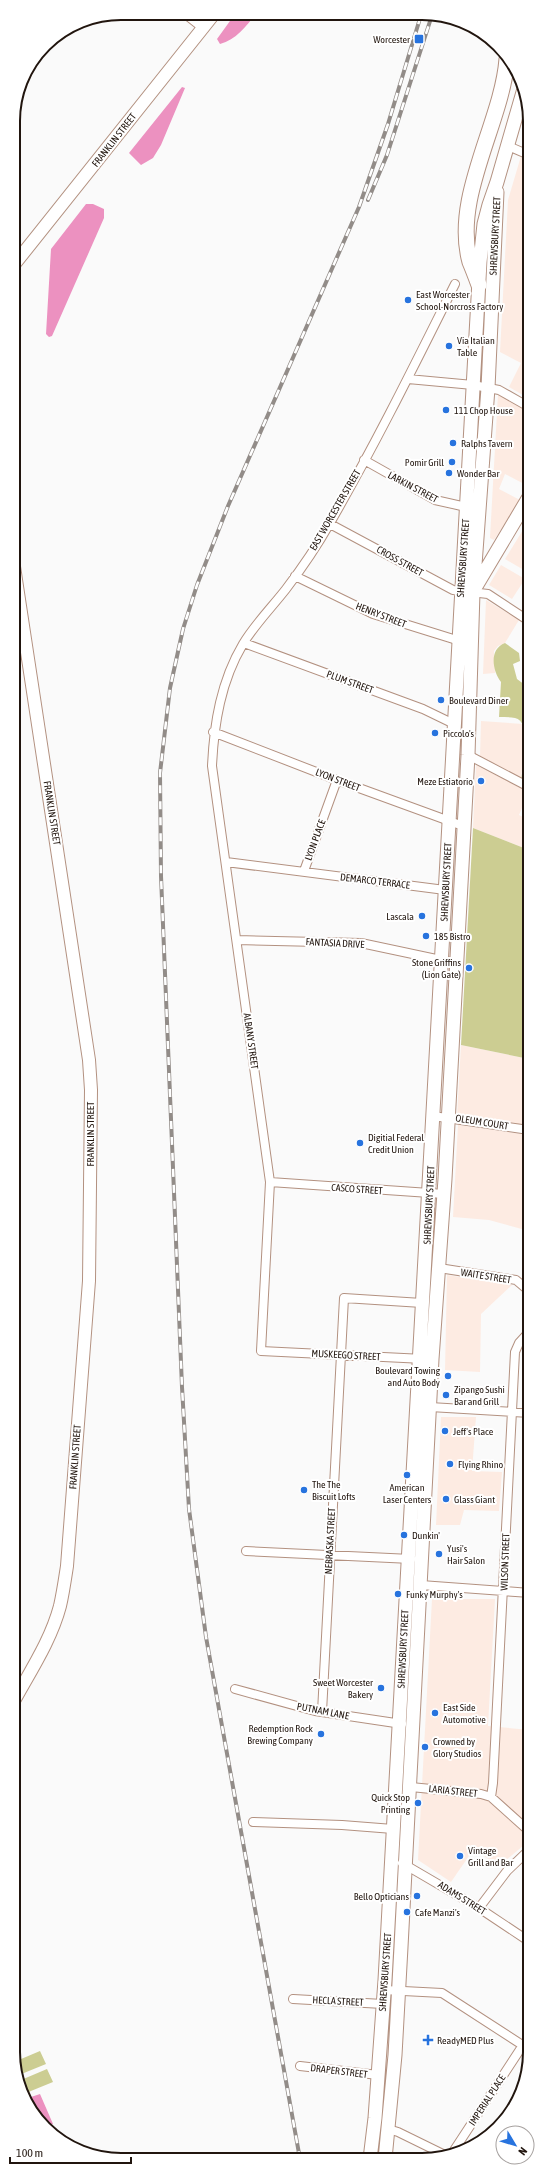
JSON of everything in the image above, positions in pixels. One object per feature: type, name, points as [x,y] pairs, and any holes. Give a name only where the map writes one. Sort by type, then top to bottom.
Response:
[{"type":"highway","points":[[479,285],[470,261],[467,232],[468,213],[477,171],[504,85],[506,65]]},
{"type":"main road","name":"FRANKLIN STREET","points":[[20,257],[85,178],[209,20]]},
{"type":"main road","name":"SHREWSBURY STREET","points":[[386,2153],[399,1991],[405,1863],[411,1787],[432,1359],[444,1194],[468,755],[472,643],[467,592],[466,507],[479,285],[484,224],[521,100]]},
{"type":"main road","name":"SHREWSBURY STREET","points":[[371,2153],[378,2076],[392,1862],[418,1359],[430,1194],[460,609],[467,592],[478,541],[488,388],[497,182]]},
{"type":"main road","points":[[467,592],[497,550],[523,507]]},
{"type":"main road","points":[[478,541],[497,550]]},
{"type":"main road","name":"FRANKLIN STREET","points":[[20,606],[88,1052],[90,1085],[89,1281],[66,1566],[61,1602],[54,1622],[41,1652],[20,1688]]},
{"type":"street","points":[[193,20],[203,28]]},
{"type":"street","points":[[508,146],[523,152]]},
{"type":"street","name":"EAST WORCESTER STREET","points":[[214,732],[221,697],[244,642],[295,576],[330,524],[408,378],[455,284]]},
{"type":"street","points":[[408,378],[473,385],[499,390],[523,404]]},
{"type":"street","name":"LARKIN STREET","points":[[364,460],[435,500],[466,507]]},
{"type":"street","name":"CROSS STREET","points":[[330,524],[446,587],[467,592],[488,594],[523,617]]},
{"type":"street","name":"HENRY STREET","points":[[295,576],[373,614],[458,641],[472,643]]},
{"type":"street","name":"PLUM STREET","points":[[244,642],[347,682],[423,709],[454,724]]},
{"type":"street","name":"LYON STREET","points":[[214,732],[337,780],[463,826]]},
{"type":"street","name":"ALBANY STREET","points":[[214,732],[212,766],[270,1182],[260,1351]]},
{"type":"street","points":[[468,755],[523,784]]},
{"type":"street","name":"LYON PLACE","points":[[226,862],[304,871],[337,780]]},
{"type":"street","name":"DEMARCO TERRACE","points":[[304,871],[446,890]]},
{"type":"street","name":"FANTASIA DRIVE","points":[[237,940],[361,943],[456,963]]},
{"type":"street","name":"OLEUM COURT","points":[[433,1116],[523,1129]]},
{"type":"street","name":"CASCO STREET","points":[[270,1182],[444,1194]]},
{"type":"street","name":"WAITE STREET","points":[[439,1268],[516,1280],[523,1286]]},
{"type":"street","name":"NEBRASKA STREET","points":[[322,1712],[329,1555],[344,1298],[422,1303]]},
{"type":"street","name":"WILSON STREET","points":[[491,1797],[504,1592],[511,1412],[515,1352],[523,1339]]},
{"type":"street","name":"MUSKEEGO STREET","points":[[260,1351],[432,1359]]},
{"type":"street","points":[[430,1407],[523,1413]]},
{"type":"street","points":[[246,1551],[421,1560]]},
{"type":"street","points":[[421,1585],[523,1593]]},
{"type":"street","name":"PUTNAM LANE","points":[[234,1689],[322,1712],[413,1726]]},
{"type":"street","name":"LARIA STREET","points":[[411,1787],[481,1794],[491,1797],[523,1826]]},
{"type":"street","points":[[253,1822],[339,1825],[393,1829]]},
{"type":"street","points":[[480,1908],[507,1871],[523,1856]]},
{"type":"street","name":"ADAMS STREET","points":[[392,1862],[405,1863],[480,1908],[523,1937]]},
{"type":"street","points":[[384,1990],[442,1993],[523,2046]]},
{"type":"street","name":"HECLA STREET","points":[[293,1999],[383,2004]]},
{"type":"street","name":"IMPERIAL PLACE","points":[[456,2147],[523,2052]]},
{"type":"street","name":"DRAPER STREET","points":[[300,2066],[378,2076]]},
{"type":"street","points":[[388,2130],[398,2132],[438,2152]]},
{"type":"shaded area","points":[[231,20],[251,20],[236,36],[226,42],[220,44],[217,39]]},
{"type":"shaded area","points":[[182,87],[185,88],[161,145],[153,158],[141,165],[129,153]]},
{"type":"shaded area","points":[[521,156],[523,157],[523,395],[509,387],[521,363],[500,352],[508,200]]},
{"type":"shaded area","points":[[86,204],[93,204],[104,209],[104,218],[52,336],[49,337],[46,334],[51,249]]},
{"type":"shaded area","points":[[498,394],[523,409],[523,483],[505,474],[499,489],[520,500],[494,540],[490,538]]},
{"type":"shaded area","points":[[523,530],[523,570],[505,559]]},
{"type":"shaded area","points":[[501,565],[523,578],[523,582],[512,599],[489,585]]},
{"type":"shaded area","points":[[486,600],[519,620],[505,643],[498,646],[494,651],[495,673],[483,674]]},
{"type":"shaded area","points":[[481,721],[523,724],[523,761],[521,780],[480,757]]},
{"type":"shaded area","points":[[476,765],[523,789],[523,806],[519,815],[523,817],[523,848],[473,828]]},
{"type":"shaded area","points":[[461,1045],[523,1058],[523,1128],[457,1116]]},
{"type":"shaded area","points":[[458,1125],[523,1134],[523,1229],[489,1220],[453,1217]]},
{"type":"shaded area","points":[[447,1275],[512,1285],[481,1314],[480,1372],[445,1370]]},
{"type":"shaded area","points":[[441,1417],[476,1417],[472,1471],[502,1472],[499,1511],[464,1510],[460,1525],[436,1525]]},
{"type":"shaded area","points":[[432,1599],[495,1599],[488,1726],[523,1729],[523,1846],[499,1866],[478,1852],[471,1853],[451,1882],[418,1860]]},
{"type":"shaded area","points":[[40,2094],[53,2124],[51,2125],[45,2119],[31,2097]]},
{"type":"green space","points":[[505,643],[519,653],[520,661],[513,664],[517,679],[523,684],[523,725],[521,721],[515,718],[499,717],[501,682],[494,666],[494,655],[500,646]]},
{"type":"green space","points":[[523,768],[523,781],[521,780]]},
{"type":"green space","points":[[473,828],[523,848],[523,1058],[461,1045]]},
{"type":"green space","points":[[40,2051],[46,2064],[22,2074],[21,2059]]},
{"type":"green space","points":[[47,2069],[53,2082],[28,2092],[23,2079]]},
{"type":"railway","points":[[299,2153],[206,1637],[189,1509],[182,1387],[161,876],[160,773],[170,688],[183,629],[197,585],[228,506],[359,207],[388,124],[419,20]]},
{"type":"railway","points":[[368,200],[387,155],[430,21]]},
{"type":"place","name":"Worcester","points":[[419,39]]},
{"type":"place","name":"East Worcester School-Norcross Factory","points":[[408,300]]},
{"type":"place","name":"Via Italian Table","points":[[449,346]]},
{"type":"place","name":"111 Chop House","points":[[446,410]]},
{"type":"place","name":"Ralphs Tavern","points":[[453,443]]},
{"type":"place","name":"Pomir Grill","points":[[452,462]]},
{"type":"place","name":"Wonder Bar","points":[[449,473]]},
{"type":"place","name":"Boulevard Diner","points":[[441,700]]},
{"type":"place","name":"Piccolo's","points":[[435,733]]},
{"type":"place","name":"Meze Estiatorio","points":[[481,781]]},
{"type":"place","name":"Lascala","points":[[422,916]]},
{"type":"place","name":"185 Bistro","points":[[426,936]]},
{"type":"place","name":"Stone Griffins (Lion Gate)","points":[[469,968]]},
{"type":"place","name":"Digitial Federal Credit Union","points":[[360,1143]]},
{"type":"place","name":"Boulevard Towing and Auto Body","points":[[448,1376]]},
{"type":"place","name":"Zipango Sushi Bar and Grill","points":[[446,1395]]},
{"type":"place","name":"Jeff's Place","points":[[445,1431]]},
{"type":"place","name":"Flying Rhino","points":[[450,1464]]},
{"type":"place","name":"American Laser Centers","points":[[407,1475]]},
{"type":"place","name":"The The Biscuit Lofts","points":[[304,1490]]},
{"type":"place","name":"Glass Giant","points":[[446,1499]]},
{"type":"place","name":"Dunkin'","points":[[404,1535]]},
{"type":"place","name":"Yusi's Hair Salon","points":[[439,1554]]},
{"type":"place","name":"Funky Murphy's","points":[[398,1594]]},
{"type":"place","name":"Sweet Worcester Bakery","points":[[381,1688]]},
{"type":"place","name":"East Side Automotive","points":[[435,1713]]},
{"type":"place","name":"Redemption Rock Brewing Company","points":[[321,1734]]},
{"type":"place","name":"Crowned by Glory Studios","points":[[425,1747]]},
{"type":"place","name":"Quick Stop Printing","points":[[418,1803]]},
{"type":"place","name":"Vintage Grill and Bar","points":[[460,1856]]},
{"type":"place","name":"Bello Opticians","points":[[417,1896]]},
{"type":"place","name":"Cafe Manzi's","points":[[407,1912]]},
{"type":"place","name":"ReadyMED Plus","points":[[428,2040]]}]
